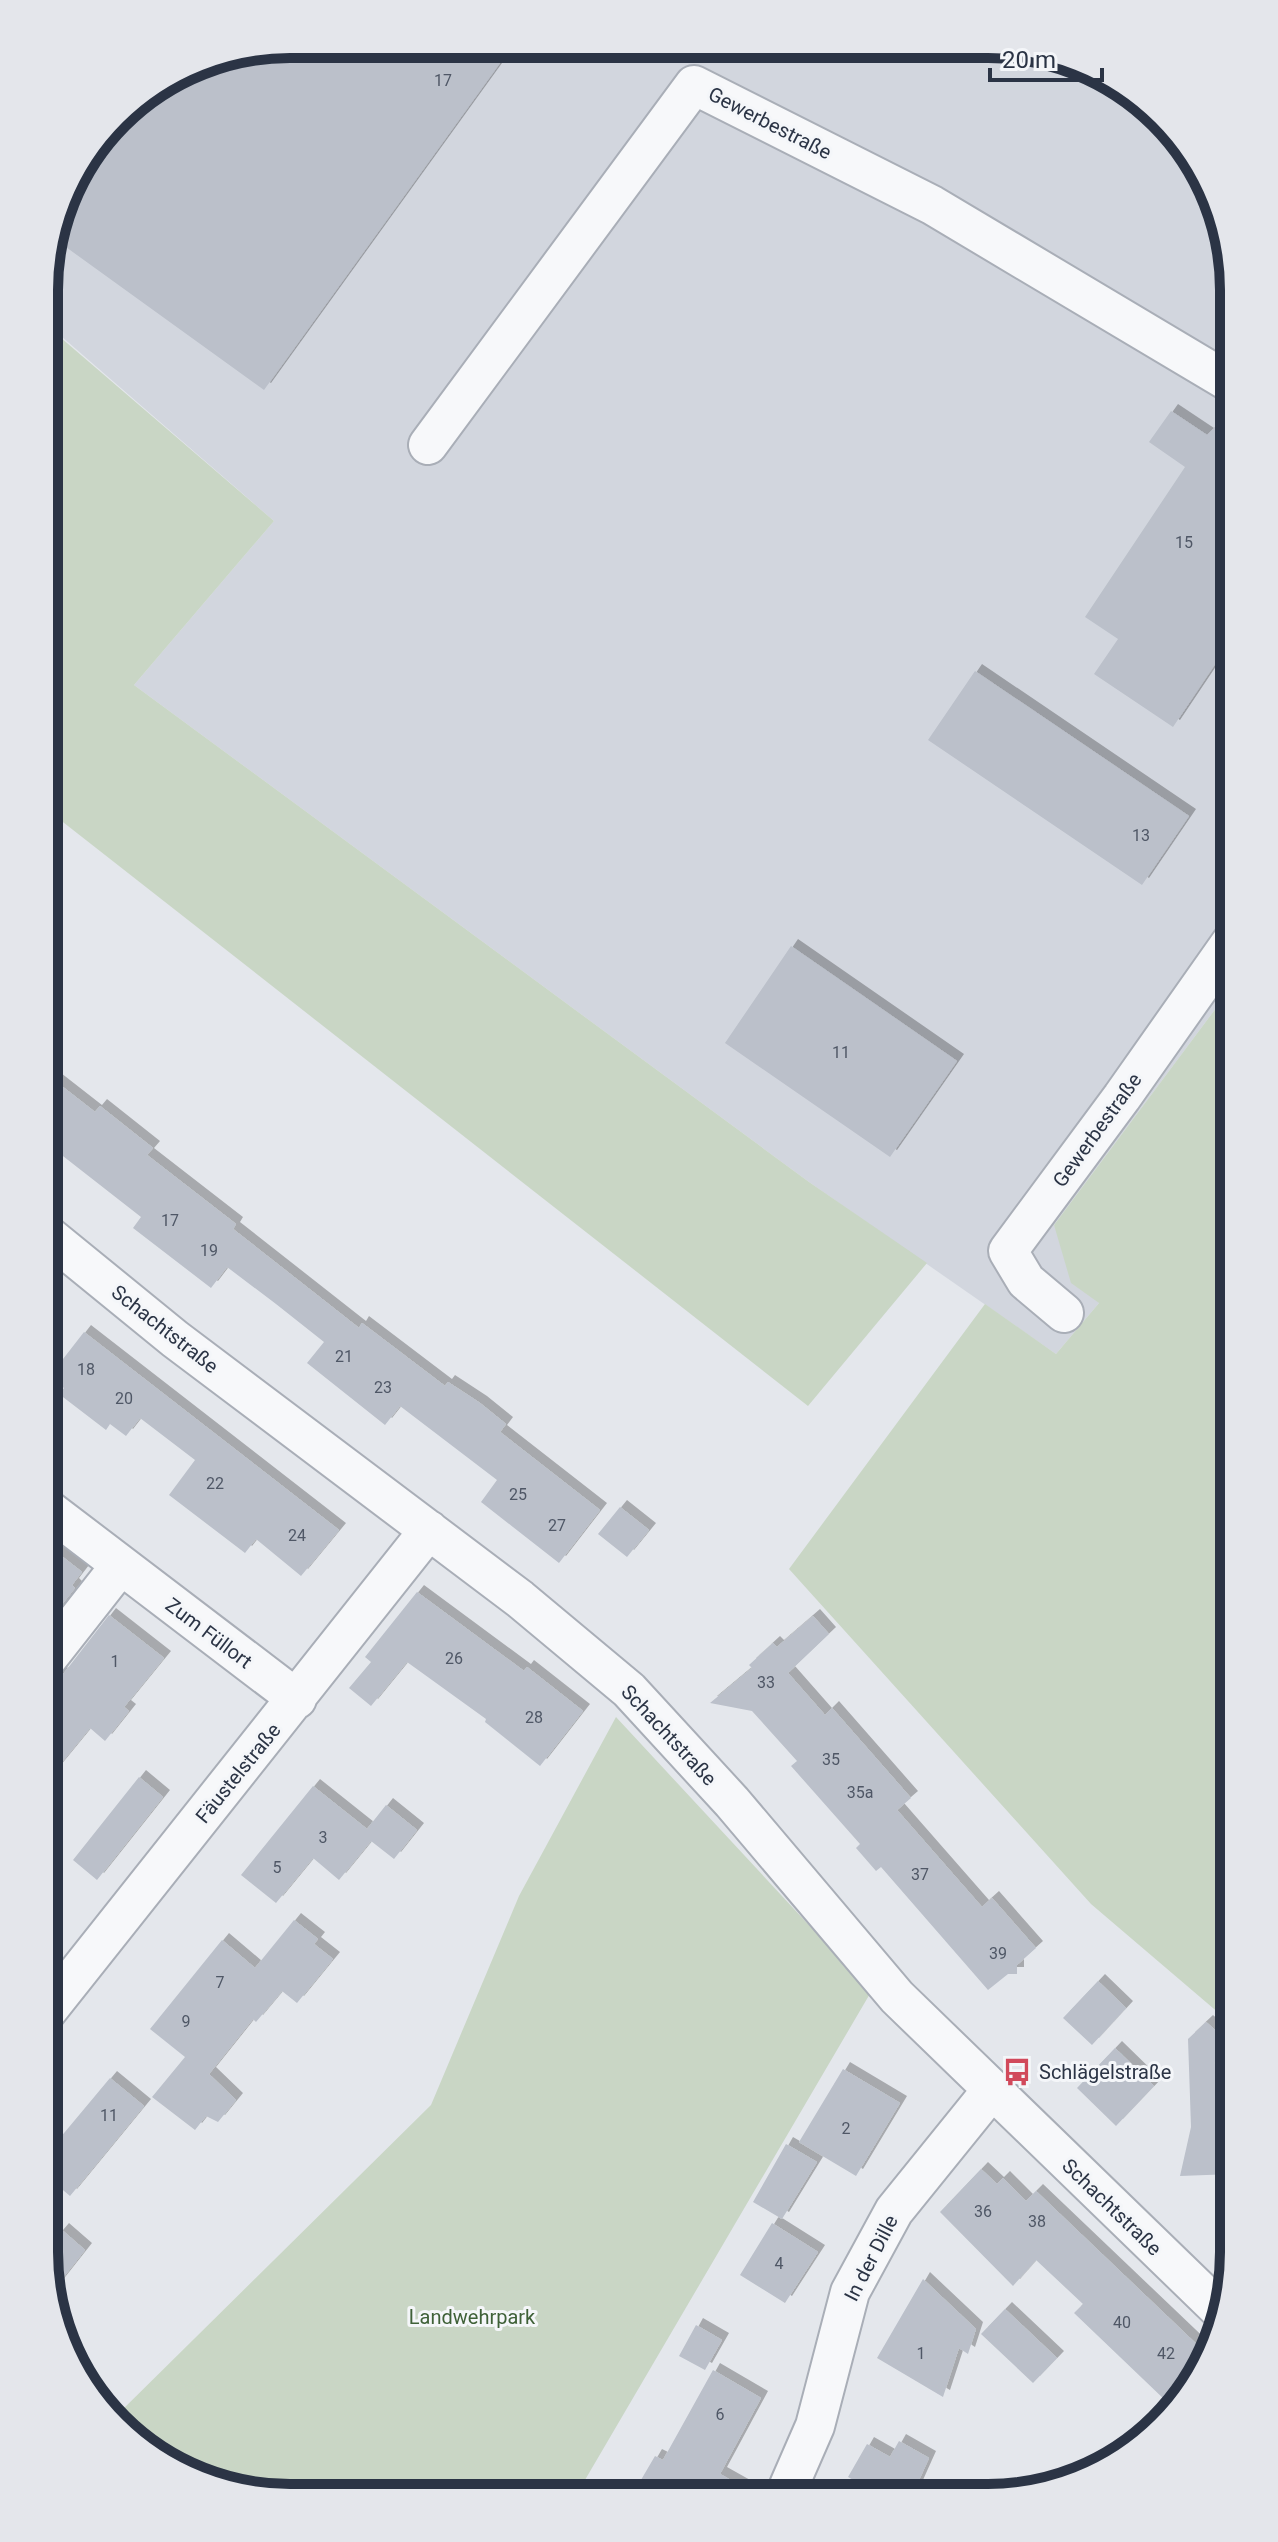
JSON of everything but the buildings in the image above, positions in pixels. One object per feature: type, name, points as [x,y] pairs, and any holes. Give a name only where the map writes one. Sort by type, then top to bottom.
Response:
[{"type":"street","name":"Gewerbestraße","points":[[428,445],[694,85],[932,205],[1220,377]]},
{"type":"street","name":"Gewerbestraße","points":[[1064,1313],[1026,1281],[1008,1251],[1220,957]]},
{"type":"street","name":"Schachtstraße","points":[[58,1244],[175,1339],[581,1647],[629,1690],[732,1802],[897,1997],[1214,2304]]},
{"type":"street","name":"Zum Füllort","points":[[58,1517],[297,1699]]},
{"type":"street","name":"Fäustelstraße","points":[[58,1998],[429,1530]]},
{"type":"street","points":[[58,1645],[120,1566]]},
{"type":"street","name":"In der Dille","points":[[790,2484],[815,2426],[850,2292],[894,2211],[991,2091]]},
{"type":"shaded area","points":[[290,58],[1003,58],[1062,70],[1090,82],[1117,97],[1162,137],[1181,161],[1196,188],[1208,216],[1218,260],[1220,1003],[1054,1225],[1099,1303],[1056,1354],[809,1182],[134,685],[274,521],[58,333],[60,260],[66,230],[82,188],[106,149],[137,116],[161,97],[188,82],[230,66]]},
{"type":"green space","points":[[58,335],[274,521],[134,685],[809,1182],[927,1263],[808,1406],[58,818]]},
{"type":"green space","points":[[1220,1003],[1220,2014],[1091,1904],[789,1569],[985,1304],[1056,1354],[1099,1303],[1071,1283],[1054,1225]]},
{"type":"green space","name":"Landwehrpark","points":[[616,1717],[871,1992],[583,2484],[260,2482],[201,2466],[161,2445],[122,2411],[431,2105],[519,1896]]},
{"type":"place","name":"Schlägelstraße","points":[[1017,2072]]}]
